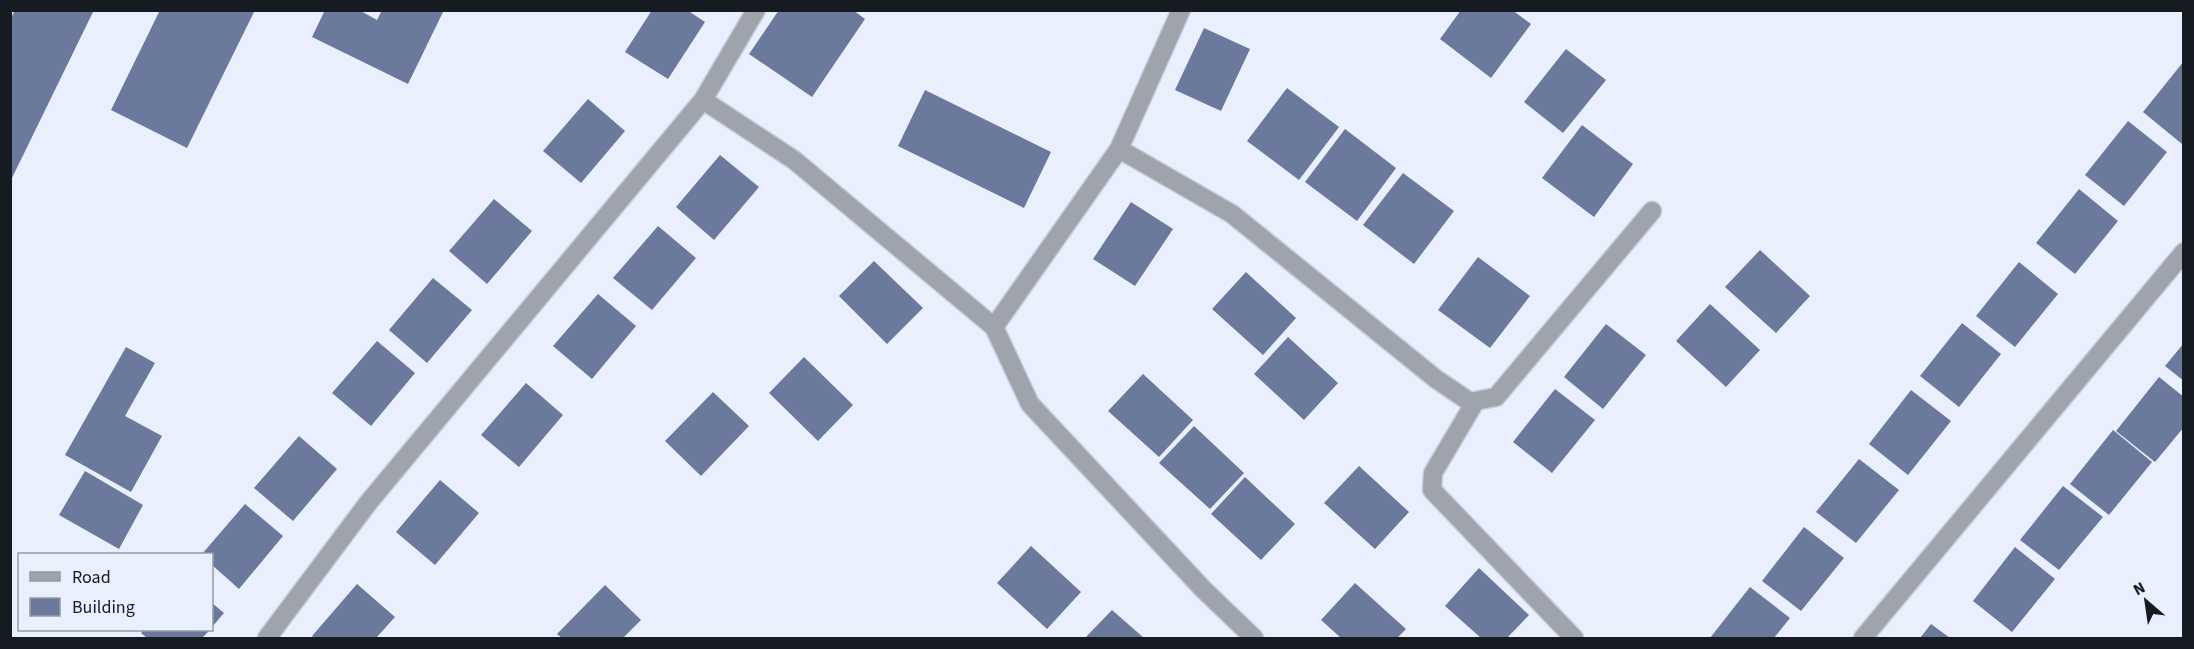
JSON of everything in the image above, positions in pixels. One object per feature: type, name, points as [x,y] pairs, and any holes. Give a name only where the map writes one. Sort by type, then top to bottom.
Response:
[{"type":"street","points":[[267,639],[368,503],[703,100],[756,10]]},
{"type":"street","points":[[994,327],[1119,149],[1181,10]]},
{"type":"street","points":[[703,100],[794,159],[994,327],[1030,404],[1203,589],[1254,639]]},
{"type":"street","points":[[1119,149],[1232,214],[1436,379],[1470,402],[1496,397],[1652,211]]},
{"type":"street","points":[[1863,639],[2184,252]]},
{"type":"street","points":[[1475,402],[1433,473],[1432,490],[1574,639]]},
{"type":"building","points":[[15,10],[94,10],[10,182],[10,20]]},
{"type":"building","points":[[160,10],[255,10],[187,148],[111,110]]},
{"type":"building","points":[[325,10],[359,10],[377,20],[382,10],[444,10],[408,84],[312,37]]},
{"type":"building","points":[[652,10],[687,10],[705,22],[668,79],[625,52]]},
{"type":"building","points":[[779,10],[853,10],[865,19],[812,97],[749,54]]},
{"type":"building","points":[[1461,10],[1512,10],[1531,24],[1491,78],[1440,39]]},
{"type":"building","points":[[1204,28],[1250,49],[1221,111],[1175,90]]},
{"type":"building","points":[[1566,49],[1606,80],[1563,133],[1524,102]]},
{"type":"building","points":[[2184,61],[2184,142],[2182,144],[2143,112]]},
{"type":"building","points":[[1287,88],[1339,127],[1299,180],[1247,141]]},
{"type":"building","points":[[925,90],[1051,152],[1024,208],[898,146]]},
{"type":"building","points":[[588,99],[625,131],[581,183],[543,151]]},
{"type":"building","points":[[2128,121],[2167,152],[2124,206],[2085,175]]},
{"type":"building","points":[[1582,125],[1633,164],[1594,217],[1542,178]]},
{"type":"building","points":[[1345,129],[1396,168],[1357,221],[1305,182]]},
{"type":"building","points":[[720,155],[759,187],[714,240],[676,207]]},
{"type":"building","points":[[1403,173],[1454,211],[1414,264],[1363,225]]},
{"type":"building","points":[[2079,189],[2118,221],[2075,274],[2036,243]]},
{"type":"building","points":[[494,199],[532,231],[487,284],[449,251]]},
{"type":"building","points":[[1131,202],[1173,229],[1135,286],[1093,259]]},
{"type":"building","points":[[658,226],[696,258],[652,310],[613,278]]},
{"type":"building","points":[[1760,250],[1810,296],[1776,333],[1725,287]]},
{"type":"building","points":[[1478,257],[1530,296],[1490,348],[1438,310]]},
{"type":"building","points":[[874,261],[923,308],[887,344],[839,296]]},
{"type":"building","points":[[2019,262],[2058,294],[2015,347],[1976,316]]},
{"type":"building","points":[[1246,272],[1296,318],[1263,355],[1212,309]]},
{"type":"building","points":[[433,278],[472,310],[427,363],[389,330]]},
{"type":"building","points":[[598,294],[636,326],[592,379],[553,346]]},
{"type":"building","points":[[1710,304],[1760,350],[1726,387],[1676,341]]},
{"type":"building","points":[[1962,323],[2001,354],[1959,407],[1920,376]]},
{"type":"building","points":[[1606,324],[1646,355],[1603,409],[1564,377]]},
{"type":"building","points":[[1288,337],[1338,383],[1304,420],[1254,374]]},
{"type":"building","points":[[377,341],[415,373],[371,426],[332,393]]},
{"type":"building","points":[[2184,343],[2184,381],[2165,366]]},
{"type":"building","points":[[126,347],[155,363],[125,416],[162,436],[131,492],[65,455]]},
{"type":"building","points":[[804,357],[853,405],[818,441],[769,393]]},
{"type":"building","points":[[1143,374],[1193,420],[1159,457],[1108,411]]},
{"type":"building","points":[[2159,377],[2184,397],[2184,427],[2155,462],[2116,431]]},
{"type":"building","points":[[526,383],[563,415],[519,467],[481,435]]},
{"type":"building","points":[[1555,389],[1595,420],[1552,473],[1513,442]]},
{"type":"building","points":[[1911,390],[1951,421],[1908,475],[1869,444]]},
{"type":"building","points":[[713,392],[749,426],[701,476],[665,441]]},
{"type":"building","points":[[1194,426],[1244,473],[1210,509],[1159,463]]},
{"type":"building","points":[[2113,430],[2152,462],[2109,515],[2070,484]]},
{"type":"building","points":[[299,436],[337,469],[293,521],[254,488]]},
{"type":"building","points":[[1859,459],[1899,490],[1856,543],[1816,512]]},
{"type":"building","points":[[1359,466],[1409,512],[1375,549],[1324,503]]},
{"type":"building","points":[[85,471],[143,505],[119,549],[59,515]]},
{"type":"building","points":[[1245,477],[1295,524],[1261,560],[1211,514]]},
{"type":"building","points":[[440,480],[479,513],[435,565],[396,532]]},
{"type":"building","points":[[2063,486],[2103,517],[2059,570],[2020,540]]},
{"type":"building","points":[[245,504],[283,536],[239,589],[213,566],[213,553],[203,553]]},
{"type":"building","points":[[1804,527],[1844,558],[1801,611],[1762,581]]},
{"type":"building","points":[[1031,546],[1081,592],[1047,629],[997,583]]},
{"type":"building","points":[[2015,547],[2055,579],[2012,632],[1973,601]]},
{"type":"building","points":[[1479,568],[1529,615],[1507,638],[1481,638],[1445,606]]},
{"type":"building","points":[[1355,583],[1406,629],[1397,638],[1341,638],[1321,620]]},
{"type":"building","points":[[357,584],[395,617],[376,638],[315,638],[312,636]]},
{"type":"building","points":[[605,585],[641,620],[623,638],[562,638],[557,634]]},
{"type":"building","points":[[1750,587],[1790,618],[1774,638],[1710,638]]},
{"type":"building","points":[[213,604],[224,613],[213,626]]},
{"type":"building","points":[[1112,610],[1144,638],[1085,638]]},
{"type":"building","points":[[1931,624],[1950,638],[1920,638]]},
{"type":"building","points":[[143,631],[209,631],[202,638],[147,638],[141,633]]}]
